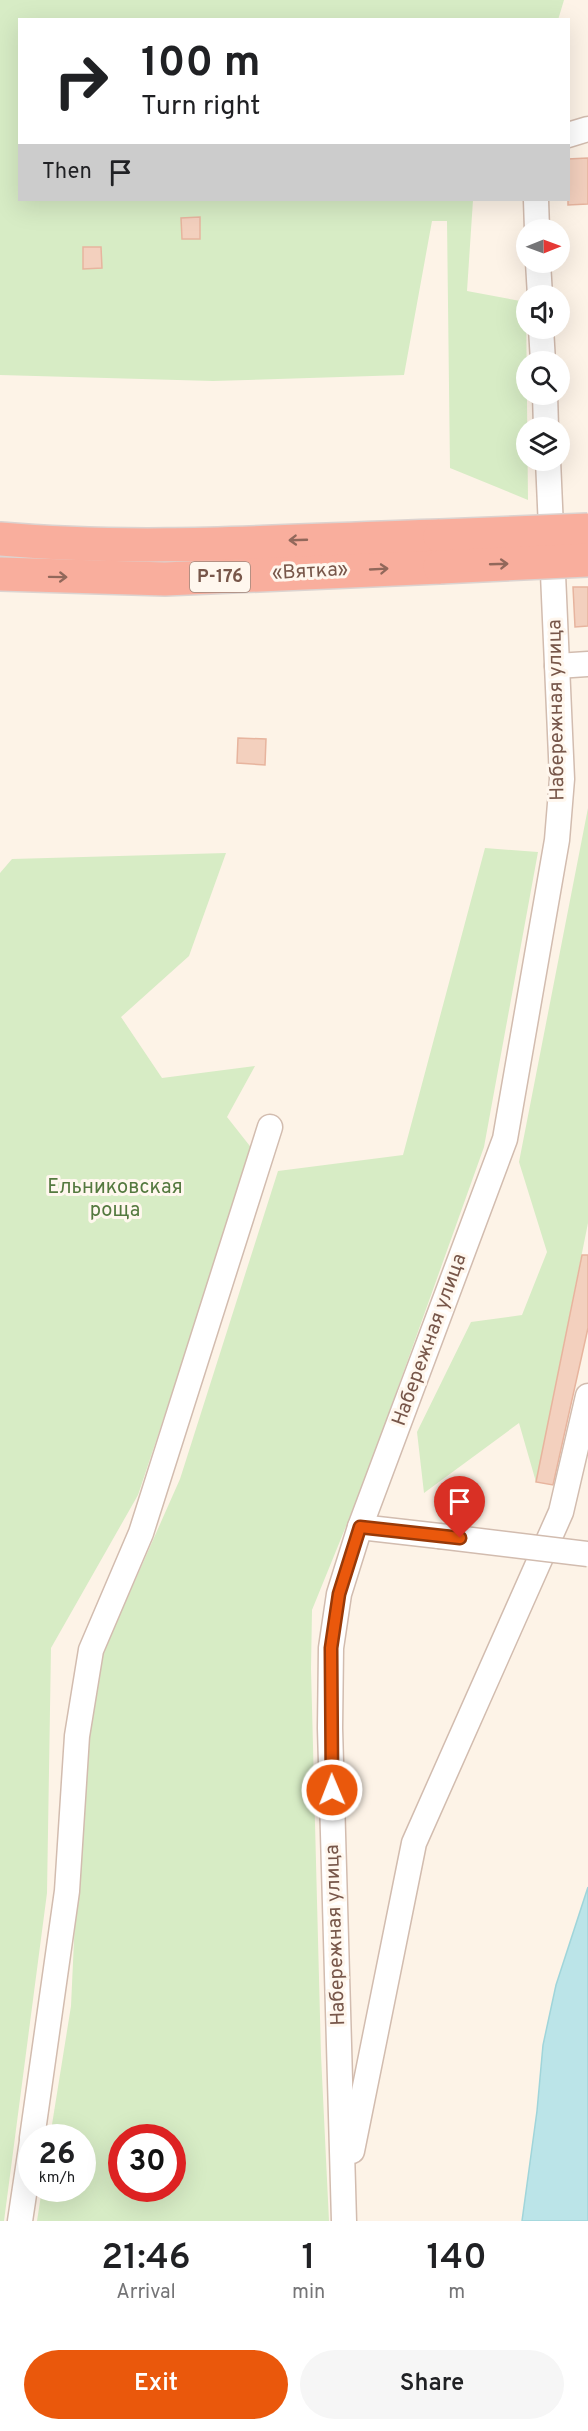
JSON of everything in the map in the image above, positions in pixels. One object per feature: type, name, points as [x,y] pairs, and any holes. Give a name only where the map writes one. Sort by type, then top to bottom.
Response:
[{"type":"highway","name":"Р-176","points":[[440,551],[588,530]]},
{"type":"highway","name":"«Вятка»","points":[[0,539],[31,542],[440,551]]},
{"type":"highway","name":"Р-176","points":[[440,551],[588,560]]},
{"type":"highway","name":"«Вятка»","points":[[0,574],[165,579],[440,551]]},
{"type":"street","points":[[570,134],[588,129]]},
{"type":"street","points":[[536,201],[537,219]]},
{"type":"street","name":"Набережная улица","points":[[344,2221],[330,1728],[331,1648],[339,1594],[360,1527],[505,1139],[558,840],[562,779],[548,471]]},
{"type":"street","points":[[557,666],[588,664]]},
{"type":"street","points":[[34,2124],[67,1891],[77,1736],[91,1650],[141,1533],[270,1127]]},
{"type":"street","points":[[344,2193],[414,1843],[561,1512],[588,1396]]},
{"type":"street","points":[[360,1527],[588,1554]]},
{"type":"street","points":[[20,2221],[23,2202]]},
{"type":"green space","points":[[0,0],[564,0],[559,18],[18,18],[18,201],[473,201],[467,291],[516,300],[516,339],[526,339],[526,351],[516,351],[516,405],[527,405],[527,417],[516,417],[516,471],[528,471],[528,500],[450,468],[447,221],[432,221],[404,375],[213,381],[0,375]]},
{"type":"green space","points":[[588,808],[588,1223],[536,1482],[519,1423],[424,1493],[417,1432],[471,1322],[522,1315],[547,1252],[519,1162]]},
{"type":"green space","points":[[485,848],[538,852],[484,1147],[366,1477],[312,1610],[311,1669],[321,2055],[329,2221],[37,2221],[40,2202],[96,2202],[96,2124],[52,2124],[71,2006],[78,1853],[95,1671],[180,1479],[278,1171],[403,1155]]},
{"type":"green space","name":"Ельниковская роща","points":[[226,853],[189,956],[121,1017],[162,1078],[255,1066],[227,1117],[253,1150],[138,1495],[51,1648],[47,1893],[4,2221],[0,2221],[0,873],[12,859]]},
{"type":"water","points":[[588,1887],[588,2221],[522,2221],[537,2111],[543,2045],[556,1985]]},
{"type":"building","points":[[588,158],[588,204],[568,205],[570,201],[570,159]]},
{"type":"building","points":[[200,217],[200,239],[182,239],[181,218]]},
{"type":"building","points":[[83,247],[101,247],[102,268],[83,269]]},
{"type":"building","points":[[573,587],[588,587],[588,626],[575,627]]},
{"type":"building","points":[[238,738],[266,739],[265,765],[237,763]]},
{"type":"building","points":[[582,1255],[588,1255],[588,1328],[553,1485],[536,1482]]},
{"type":"route","points":[[332,1790],[331,1648],[339,1594],[360,1527],[460,1538]]}]
